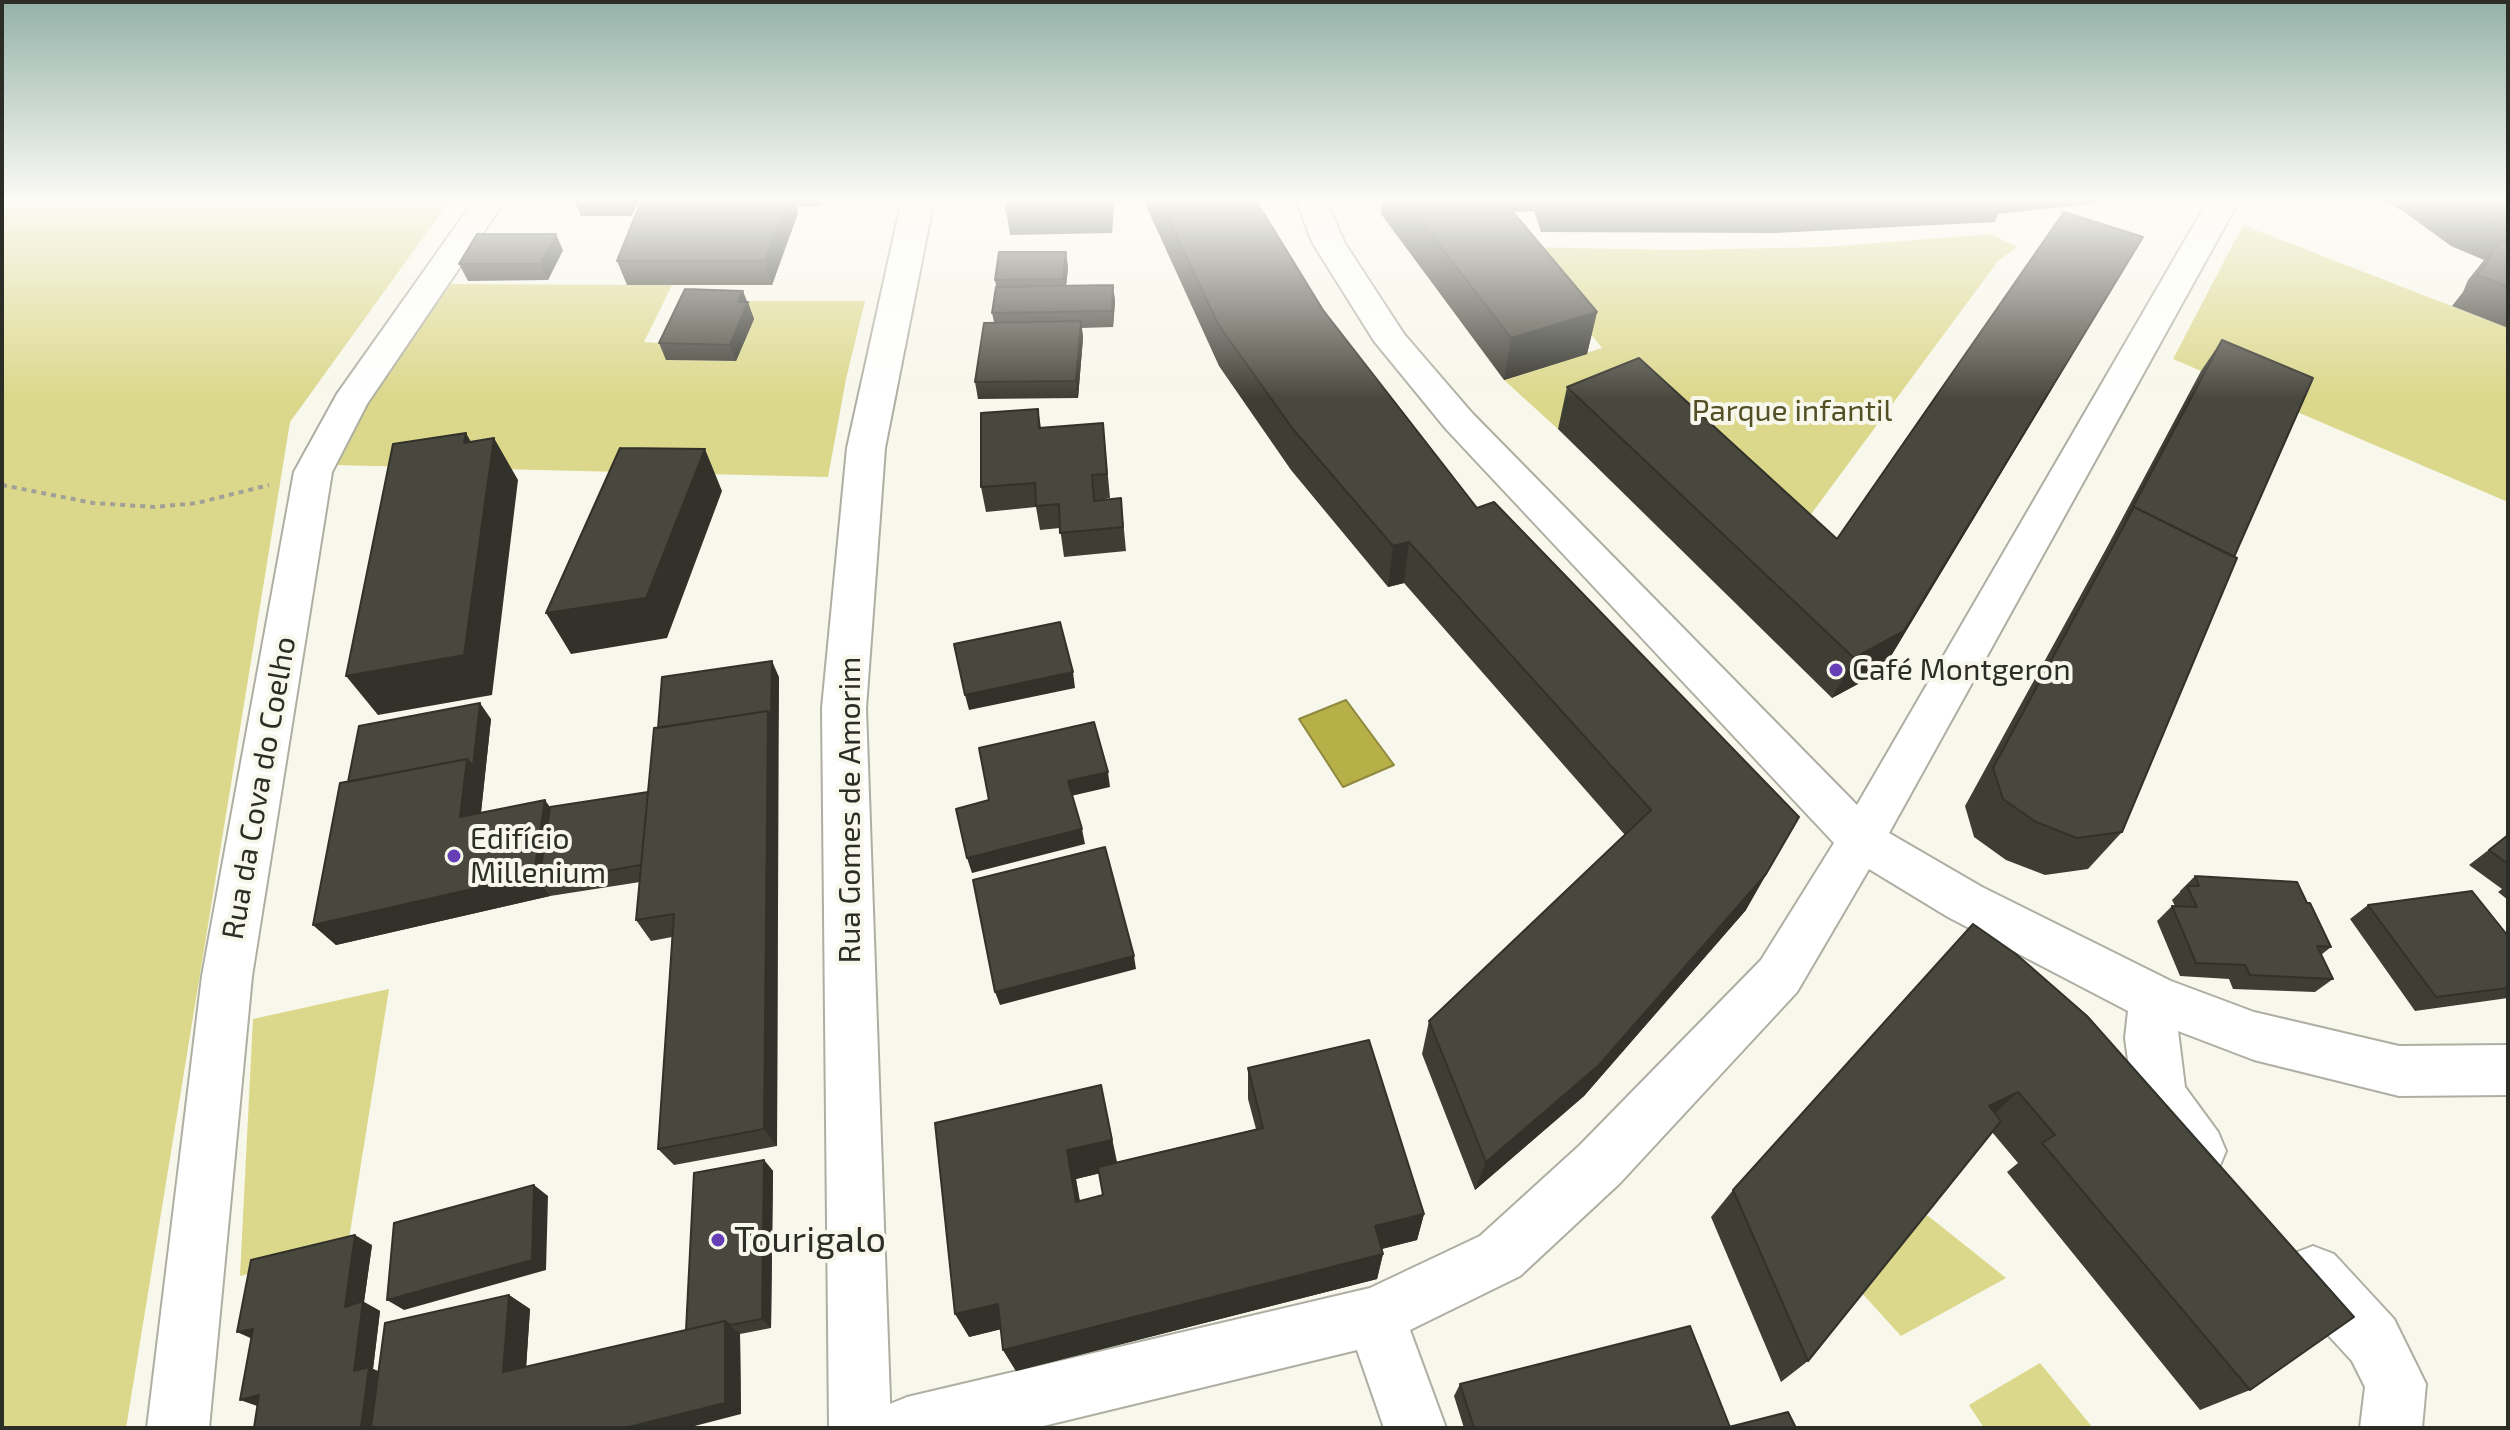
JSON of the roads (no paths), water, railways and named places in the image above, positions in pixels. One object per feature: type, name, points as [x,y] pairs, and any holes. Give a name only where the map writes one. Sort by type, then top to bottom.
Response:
[{"type":"street","name":"Rua da Cova do Coelho","points":[[178,1428],[227,976],[313,472],[350,402],[444,266]]},
{"type":"street","name":"Rua Gomes de Amorim","points":[[860,1428],[844,708],[866,448],[904,266]]},
{"type":"street","points":[[1343,266],[1391,341],[1459,421],[1861,840],[1965,902],[2155,999],[2254,1036],[2399,1071],[2508,1070]]},
{"type":"street","points":[[907,1428],[1375,1316],[1500,1256],[1600,1164],[1779,976],[1861,840],[2187,266]]},
{"type":"street","points":[[2155,999],[2151,1038],[2160,1097],[2188,1139],[2229,1183]]},
{"type":"street","points":[[2280,1239],[2373,1340],[2396,1384],[2391,1428]]},
{"type":"street","points":[[1375,1316],[1415,1428]]},
{"type":"place","name":"Café Montgeron","points":[[1836,670]]},
{"type":"place","name":"Edifício Millenium","points":[[454,856]]},
{"type":"place","name":"Tourigalo","points":[[718,1240]]},
{"type":"park label","name":"Parque infantil","points":[[1792,411]]}]
